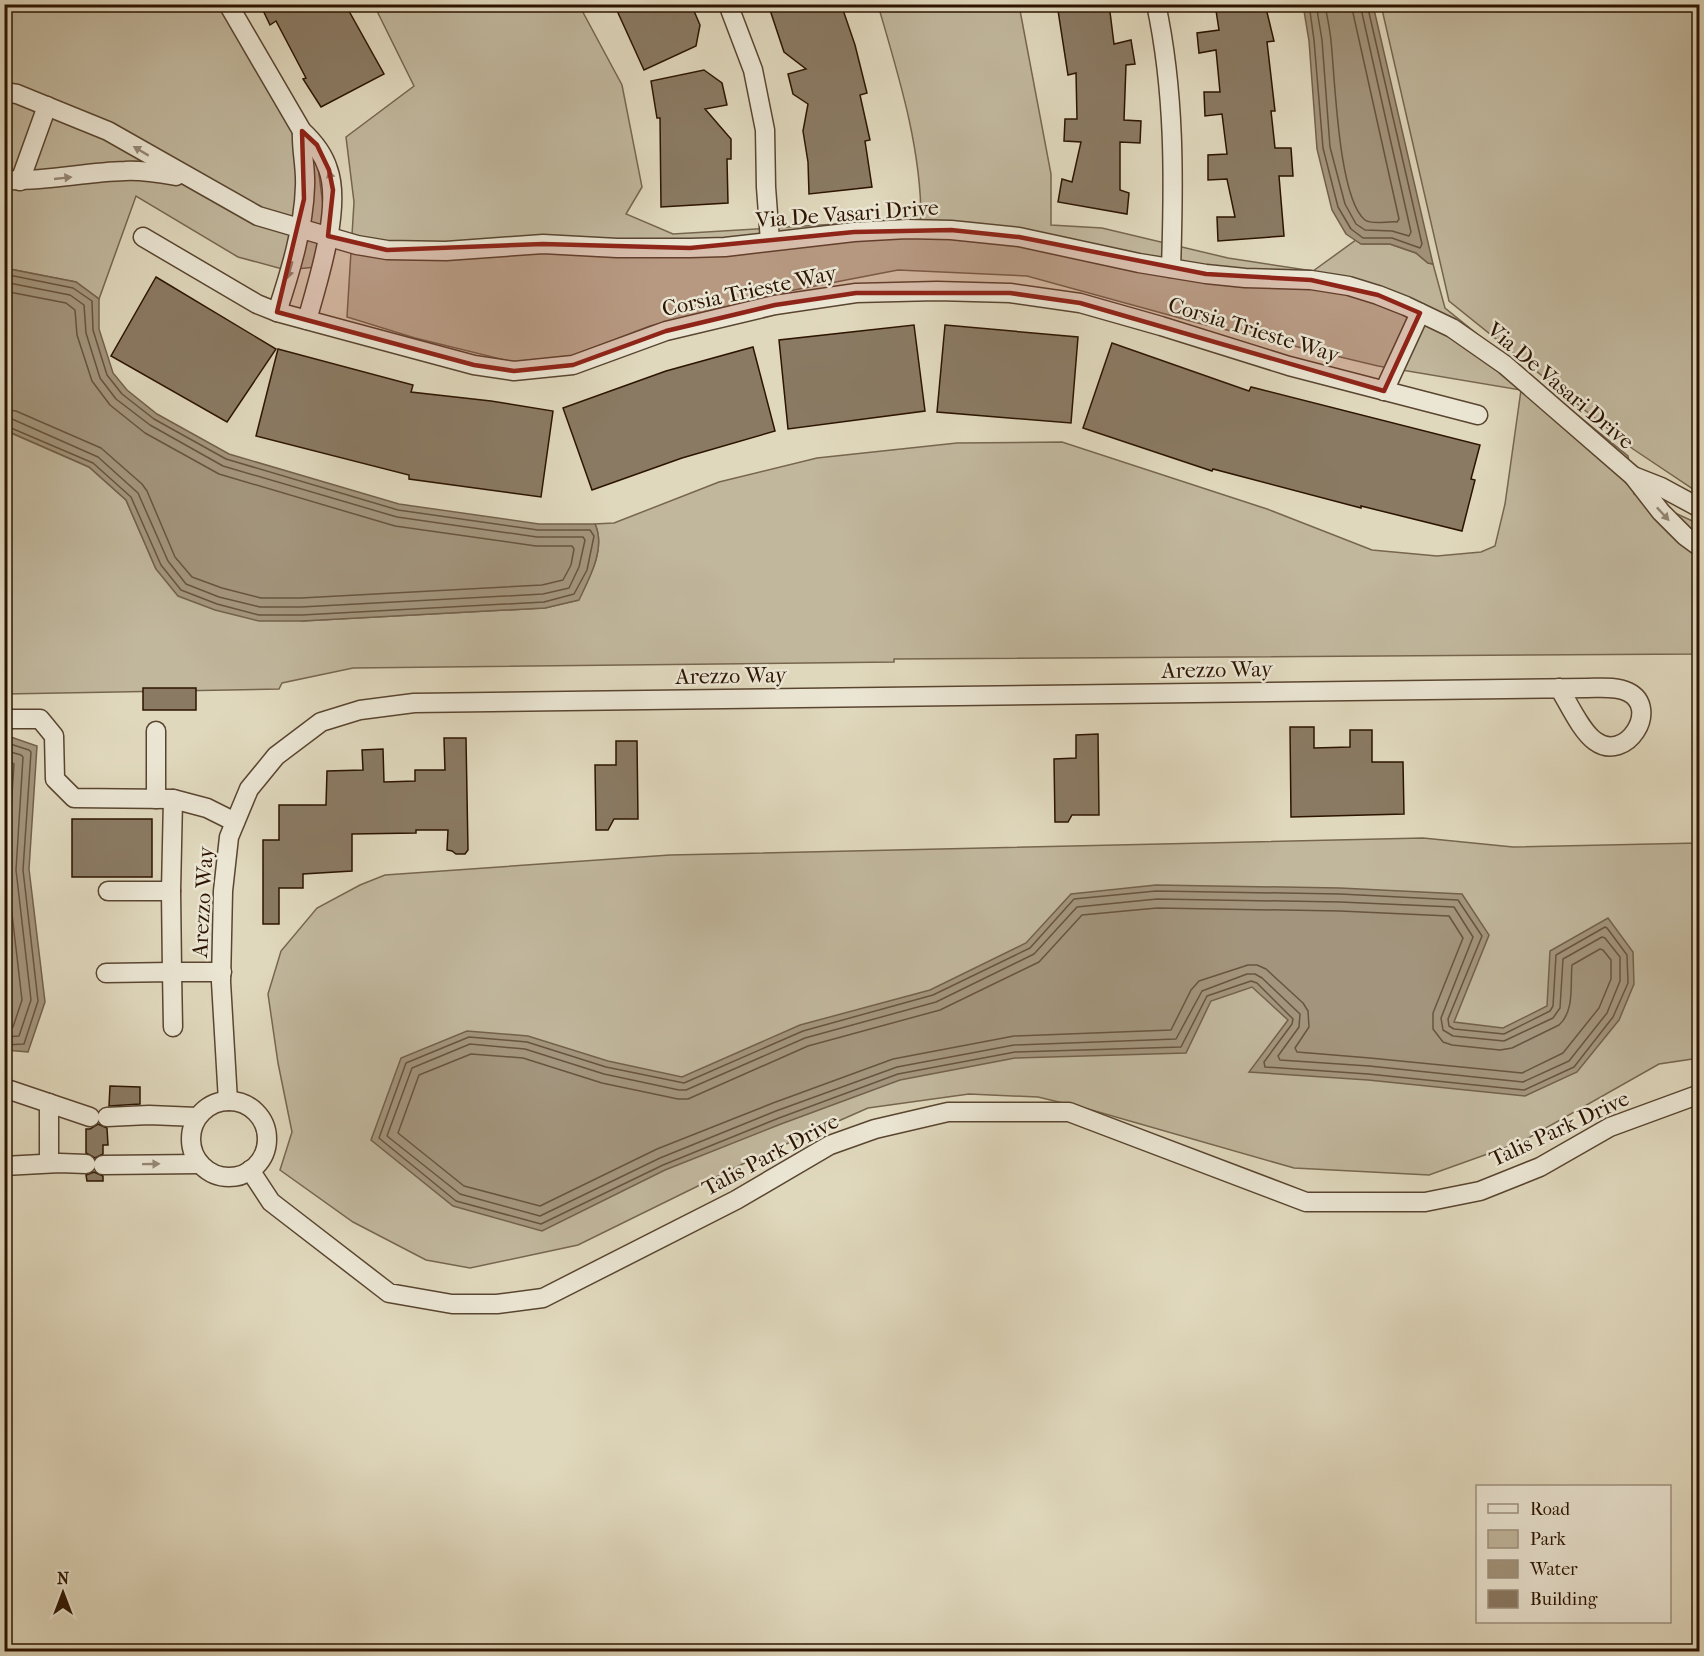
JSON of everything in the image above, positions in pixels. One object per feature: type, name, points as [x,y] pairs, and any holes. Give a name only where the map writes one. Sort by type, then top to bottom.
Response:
[{"type":"street","points":[[228,4],[302,131],[317,145],[329,170],[333,190],[328,236],[307,320]]},
{"type":"street","points":[[728,4],[753,70],[765,130],[770,241]]},
{"type":"street","points":[[1156,4],[1170,87],[1173,214],[1171,268]]},
{"type":"street","name":"Via De Vasari Drive","points":[[4,92],[17,94],[108,131],[258,216],[357,245],[387,250],[446,251],[543,244],[617,248],[725,247],[854,232],[907,229],[951,230],[1019,237],[1171,268],[1245,278],[1311,280],[1349,286],[1420,312],[1452,328],[1505,365],[1633,476],[1660,513],[1700,547]]},
{"type":"street","points":[[12,180],[47,106]]},
{"type":"street","points":[[277,312],[292,265],[306,185],[301,148],[302,131]]},
{"type":"street","name":"Via De Vasari Drive","points":[[12,180],[60,179],[126,171],[154,172],[192,179]]},
{"type":"street","name":"Corsia Trieste Way","points":[[143,237],[258,304],[277,312],[474,365],[514,371],[573,365],[666,331],[775,305],[856,293],[937,291],[1010,293],[1080,303],[1288,366],[1479,415]]},
{"type":"street","points":[[1384,391],[1420,312]]},
{"type":"street","name":"Via De Vasari Drive","points":[[1633,476],[1661,487],[1700,508]]},
{"type":"street","name":"Arezzo Way","points":[[228,1101],[222,972],[223,891],[229,837],[249,789],[276,756],[321,722],[360,710],[414,703],[1559,688],[1616,688],[1629,692],[1638,700],[1641,712],[1640,726],[1634,735],[1622,744],[1610,746],[1597,743],[1587,734],[1559,688]]},
{"type":"street","points":[[4,719],[40,719],[54,736],[55,779],[74,798],[164,799],[207,808],[235,822]]},
{"type":"street","points":[[156,731],[171,891],[172,1027]]},
{"type":"street","points":[[108,891],[171,891]]},
{"type":"street","points":[[106,973],[222,972]]},
{"type":"street","points":[[4,1088],[98,1117],[149,1115],[197,1117]]},
{"type":"street","name":"Talis Park Drive","points":[[250,1170],[271,1202],[389,1293],[452,1304],[496,1304],[543,1298],[736,1200],[830,1145],[875,1129],[948,1112],[1069,1112],[1306,1202],[1425,1202],[1480,1191],[1540,1167],[1610,1127],[1700,1094]]},
{"type":"street","points":[[228,1101],[240,1102],[251,1108],[260,1117],[267,1139],[265,1151],[259,1162],[250,1170],[240,1175],[218,1176],[200,1164],[193,1153],[190,1141],[197,1117],[206,1108],[228,1101]]},
{"type":"street","points":[[48,1103],[49,1163]]},
{"type":"street","points":[[4,1166],[49,1163],[200,1164]]},
{"type":"highlighted area","points":[[302,131],[317,145],[329,170],[333,190],[328,236],[387,250],[543,244],[690,248],[854,232],[951,230],[1019,237],[1206,274],[1311,280],[1378,295],[1420,313],[1384,391],[1080,303],[1010,293],[856,293],[775,305],[666,331],[573,365],[514,371],[474,365],[277,312],[304,199]]},
{"type":"green space","points":[[4,5],[227,5],[316,151],[326,229],[316,267],[286,270],[238,257],[136,196],[99,299],[76,282],[5,268]]},
{"type":"green space","points":[[374,5],[579,5],[622,85],[642,187],[626,214],[673,234],[921,219],[913,137],[878,5],[1019,5],[1051,174],[1051,225],[1102,228],[1228,258],[1313,271],[1356,240],[1362,244],[1390,244],[1416,253],[1428,263],[1433,264],[1445,308],[1628,456],[1634,494],[1699,524],[1699,654],[894,659],[894,662],[353,668],[282,683],[279,689],[5,694],[4,430],[89,467],[126,500],[156,569],[302,621],[545,608],[578,600],[592,572],[598,553],[598,533],[595,524],[614,523],[719,482],[817,458],[957,443],[1062,442],[1267,509],[1372,550],[1437,556],[1481,552],[1495,546],[1505,504],[1521,390],[1378,366],[1198,323],[1027,276],[898,270],[789,291],[650,326],[569,357],[521,364],[415,338],[347,317],[354,202],[346,137],[414,86]]},
{"type":"green space","points":[[1381,5],[1699,5],[1699,493],[1633,449],[1449,301]]},
{"type":"green space","points":[[1423,838],[1513,847],[1699,843],[1699,1058],[1659,1064],[1521,1142],[1429,1175],[1294,1168],[1038,1097],[969,1094],[868,1108],[761,1155],[578,1245],[470,1268],[426,1260],[353,1222],[280,1170],[292,1132],[278,1063],[268,994],[281,951],[317,908],[360,885],[385,875],[670,855]]},
{"type":"water","points":[[1303,5],[1373,5],[1433,264],[1428,263],[1416,253],[1390,244],[1361,244],[1346,234],[1332,210],[1317,149],[1309,41]]},
{"type":"water","points":[[4,268],[76,282],[99,299],[99,329],[113,373],[127,390],[157,414],[229,454],[399,504],[539,524],[595,524],[598,533],[598,553],[579,600],[545,608],[302,621],[259,621],[215,610],[178,596],[156,569],[126,500],[89,467],[5,430]]},
{"type":"water","points":[[5,735],[37,746],[29,869],[45,1002],[28,1052],[5,1050]]},
{"type":"water","points":[[1156,885],[1340,888],[1462,894],[1489,935],[1454,1022],[1503,1028],[1547,1006],[1550,951],[1608,918],[1633,952],[1634,984],[1619,1020],[1577,1072],[1525,1096],[1368,1080],[1249,1072],[1288,1020],[1252,987],[1211,1001],[1186,1053],[1015,1058],[900,1080],[665,1170],[542,1231],[453,1206],[371,1140],[401,1058],[467,1031],[528,1036],[608,1061],[682,1077],[800,1025],[930,990],[1026,943],[1071,894]]},
{"type":"building","points":[[260,4],[345,4],[384,74],[321,107],[303,79],[306,78],[276,21],[270,25]]},
{"type":"building","points":[[614,4],[691,4],[700,25],[696,46],[644,70]]},
{"type":"building","points":[[768,4],[841,4],[855,45],[867,93],[860,95],[870,140],[865,141],[872,187],[809,194],[808,162],[803,131],[808,104],[793,94],[788,74],[806,69],[784,52]]},
{"type":"building","points":[[1057,4],[1109,4],[1114,44],[1131,40],[1135,64],[1126,65],[1124,120],[1141,121],[1140,143],[1120,142],[1120,190],[1129,193],[1127,214],[1058,202],[1062,179],[1072,182],[1081,142],[1064,141],[1065,119],[1077,119],[1076,73],[1068,75]]},
{"type":"building","points":[[1215,4],[1265,4],[1274,41],[1267,42],[1275,111],[1271,111],[1275,148],[1291,148],[1293,176],[1279,176],[1284,236],[1218,241],[1217,217],[1235,217],[1227,179],[1208,180],[1208,155],[1227,154],[1222,114],[1205,116],[1204,92],[1220,92],[1216,50],[1199,53],[1197,33],[1219,30]]},
{"type":"building","points":[[704,70],[722,83],[727,105],[705,109],[731,139],[731,159],[727,159],[728,203],[661,207],[660,118],[657,118],[651,81]]},
{"type":"building","points":[[156,277],[276,349],[227,422],[111,356]]},
{"type":"building","points":[[914,325],[925,411],[788,429],[779,340]]},
{"type":"building","points":[[945,325],[1078,337],[1071,423],[937,412]]},
{"type":"building","points":[[1112,343],[1249,391],[1251,387],[1480,445],[1471,479],[1475,480],[1462,531],[1361,506],[1361,508],[1213,469],[1212,471],[1083,428]]},
{"type":"building","points":[[753,347],[775,431],[682,458],[592,490],[563,408],[666,371]]},
{"type":"building","points":[[278,349],[413,385],[411,392],[553,411],[541,497],[409,479],[409,475],[256,436]]},
{"type":"building","points":[[143,688],[196,688],[196,710],[143,710]]},
{"type":"building","points":[[1290,727],[1314,727],[1314,748],[1350,747],[1350,730],[1372,730],[1372,762],[1403,762],[1404,814],[1291,817]]},
{"type":"building","points":[[1098,734],[1099,815],[1072,815],[1068,822],[1055,822],[1054,759],[1076,758],[1076,735]]},
{"type":"building","points":[[444,738],[466,738],[468,850],[465,854],[456,854],[447,850],[448,830],[352,834],[352,871],[303,874],[303,888],[279,888],[279,924],[263,924],[263,840],[279,840],[279,805],[326,805],[327,771],[363,770],[362,750],[383,749],[384,782],[415,781],[415,770],[445,770]]},
{"type":"building","points":[[616,741],[637,741],[638,819],[614,819],[608,830],[596,830],[595,765],[616,765]]},
{"type":"building","points":[[72,819],[152,819],[152,877],[72,877]]},
{"type":"building","points":[[110,1086],[140,1087],[140,1104],[109,1106]]},
{"type":"building","points":[[98,1124],[107,1128],[108,1145],[103,1145],[103,1154],[95,1158],[86,1153],[86,1129]]},
{"type":"building","points":[[94,1172],[103,1176],[103,1181],[87,1181],[86,1175]]}]
